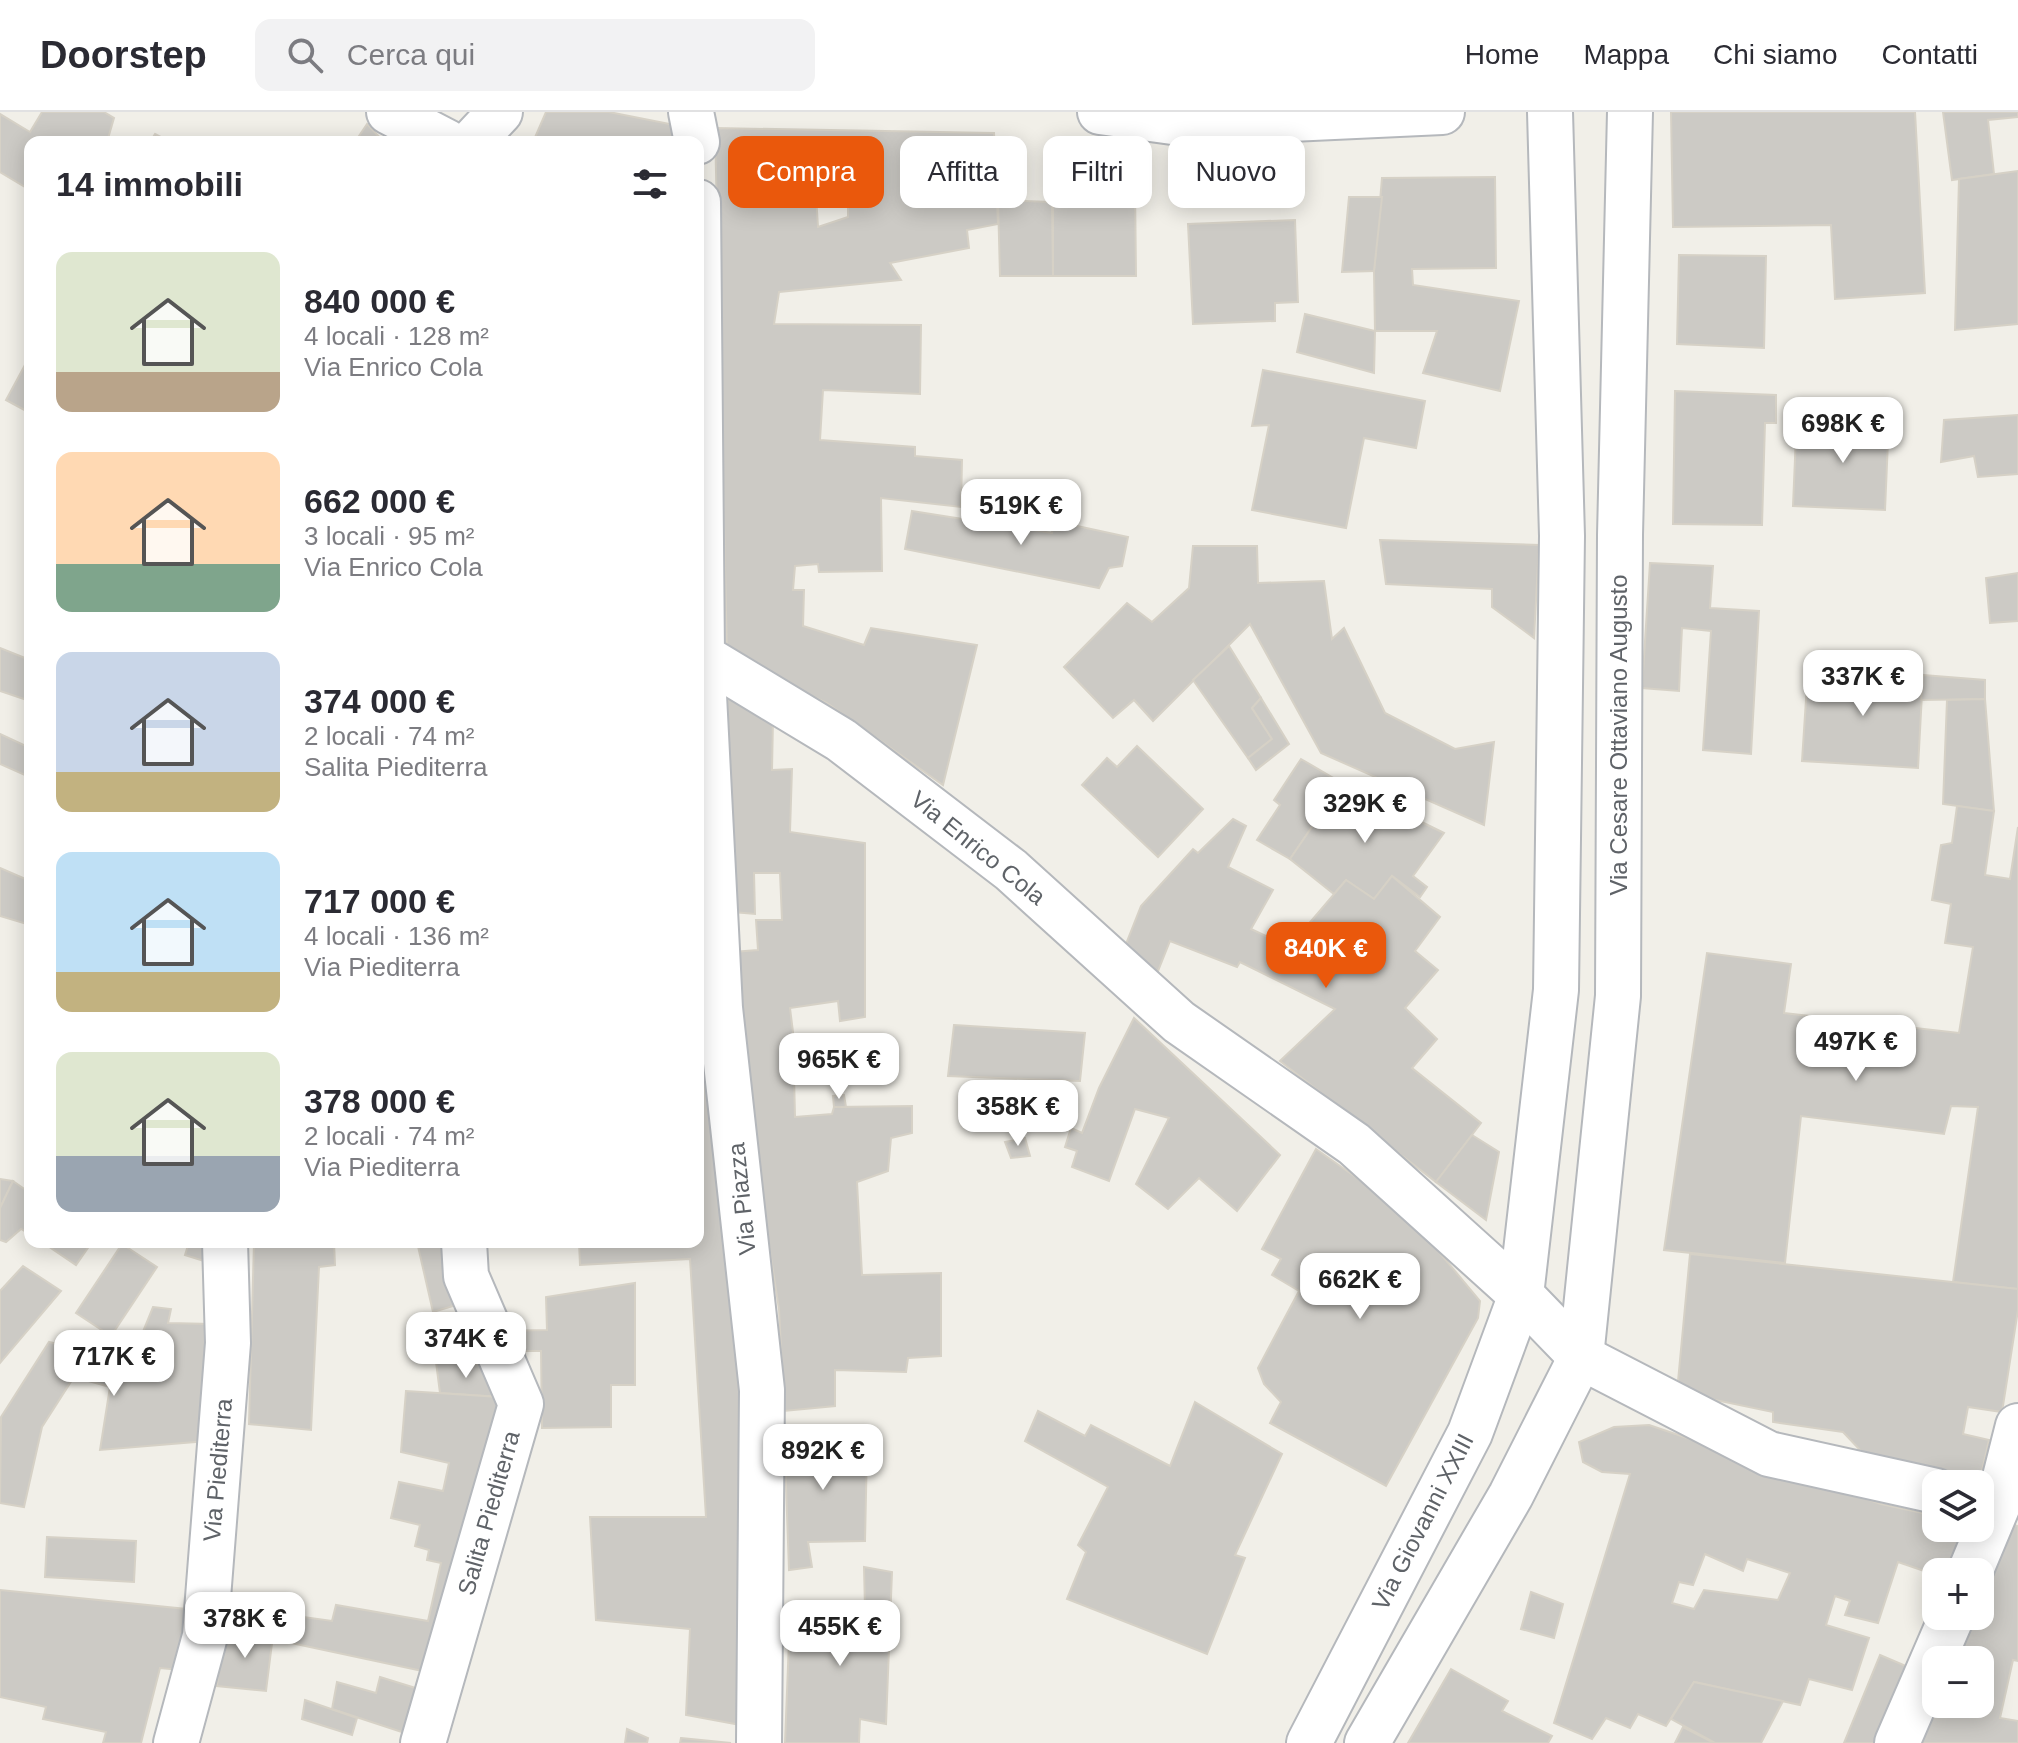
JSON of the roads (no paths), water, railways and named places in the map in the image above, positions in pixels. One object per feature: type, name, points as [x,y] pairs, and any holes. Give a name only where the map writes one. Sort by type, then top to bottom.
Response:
[{"type":"street","points":[[389,112],[435,136]]},
{"type":"street","points":[[478,136],[500,112]]},
{"type":"street","points":[[691,112],[696,136]]},
{"type":"street","points":[[1100,112],[1187,124],[1442,112]]},
{"type":"street","points":[[1521,1295],[1556,974],[1562,536],[1550,112]]},
{"type":"street","name":"Via Cesare Ottaviano Augusto","points":[[1581,1357],[1618,996],[1620,535],[1630,112]]},
{"type":"street","name":"Via Enrico Cola","points":[[704,657],[841,740],[1011,870],[1179,1022],[1354,1144],[1521,1295],[1581,1357],[1769,1454],[1922,1488]]},
{"type":"street","name":"Via Piazza","points":[[704,695],[720,1008],[762,1390],[759,1743]]},
{"type":"street","name":"Via Piediterra","points":[[176,1743],[205,1636],[228,1343],[225,1248]]},
{"type":"street","name":"Salita Piediterra","points":[[423,1743],[521,1404],[466,1276],[464,1248]]},
{"type":"street","name":"Via Giovanni XXIII","points":[[1309,1743],[1470,1433],[1521,1295]]},
{"type":"street","points":[[1367,1743],[1511,1495],[1581,1357]]},
{"type":"street","points":[[1976,1558],[1999,1504],[2018,1426]]},
{"type":"street","points":[[1897,1743],[1946,1630]]}]
